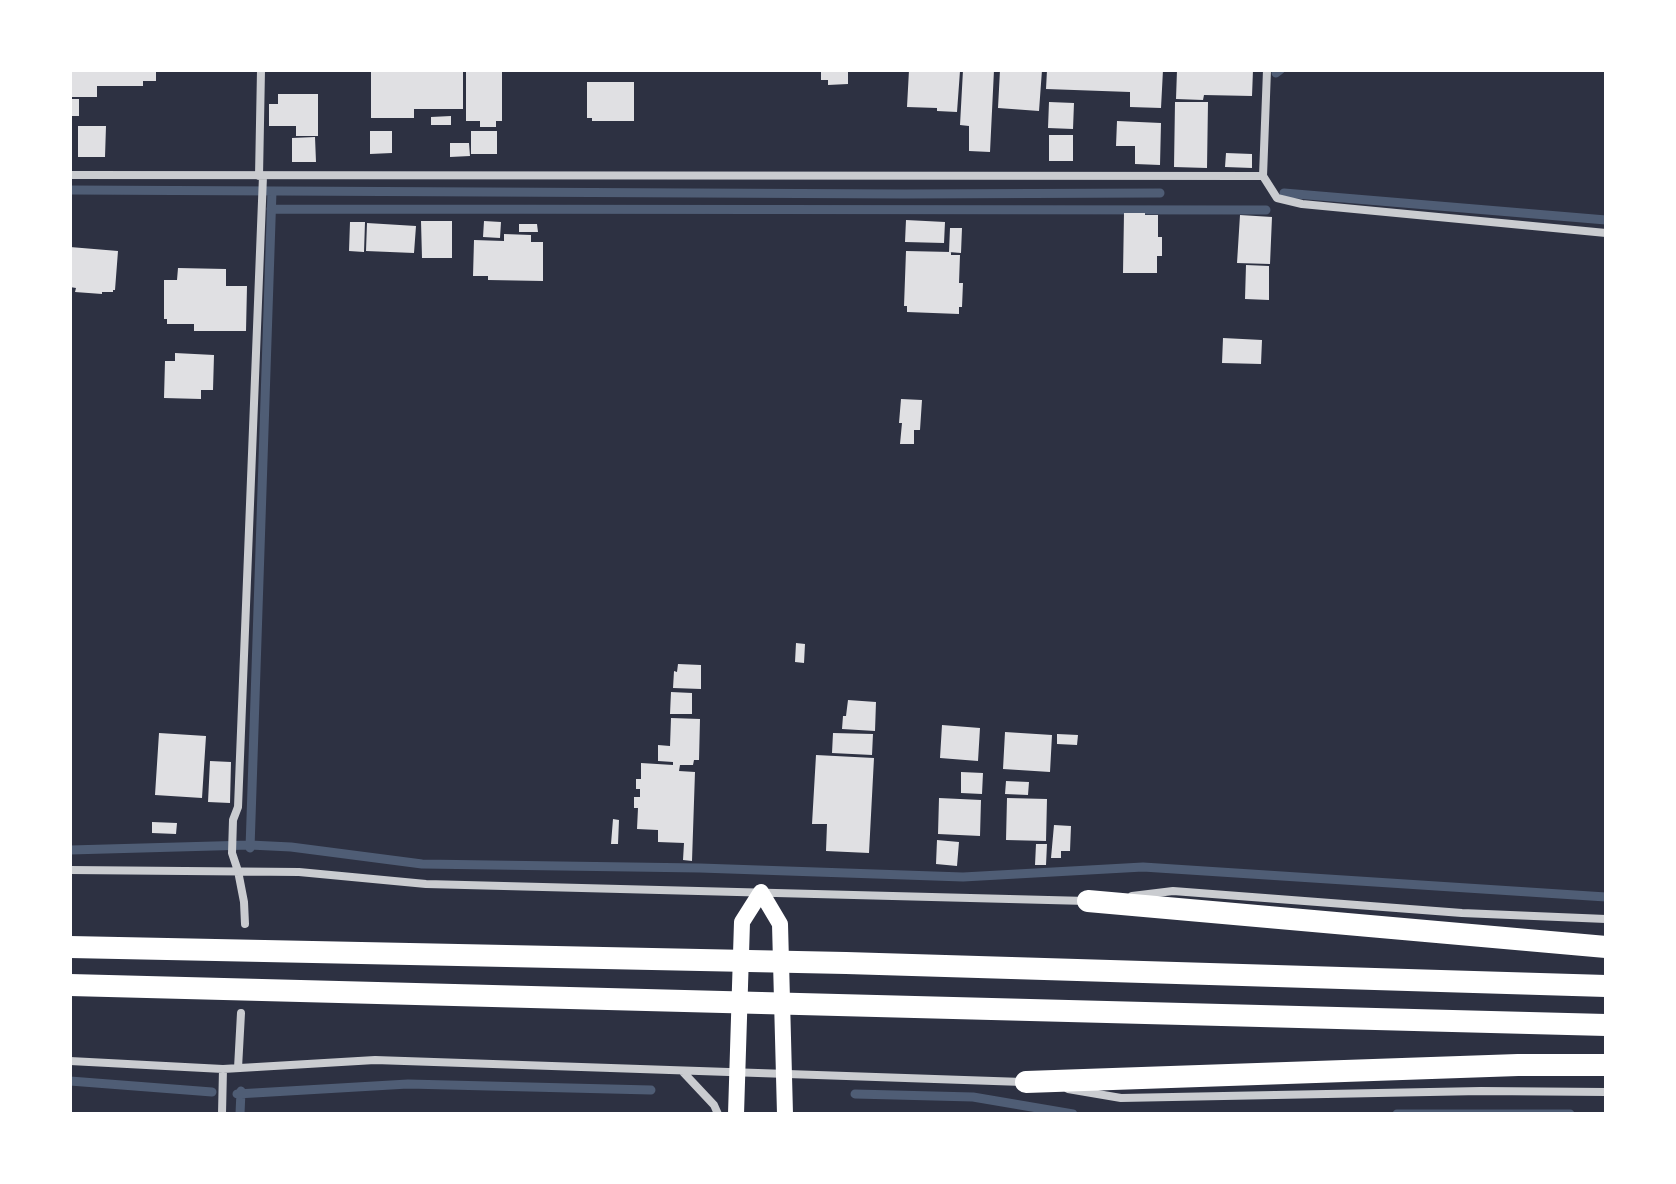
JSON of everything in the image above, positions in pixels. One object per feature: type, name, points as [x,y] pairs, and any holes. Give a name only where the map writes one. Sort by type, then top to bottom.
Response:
[{"type":"highway","points":[[1088,901],[1606,947]]},
{"type":"highway","points":[[70,947],[846,963],[1606,986]]},
{"type":"highway","points":[[70,985],[1606,1025]]},
{"type":"highway","points":[[1026,1082],[1518,1065],[1606,1065]]},
{"type":"main road","points":[[736,1114],[742,922],[761,892],[780,924],[785,1114]]},
{"type":"street","points":[[245,924],[233,845],[233,820],[238,807],[262,192],[261,70]]},
{"type":"street","points":[[1267,70],[1263,176],[1277,198],[1302,204],[1606,233]]},
{"type":"street","points":[[70,175],[1263,176]]},
{"type":"street","points":[[70,870],[299,872],[426,884],[1088,901],[1173,891],[1462,913],[1606,919]]},
{"type":"street","points":[[238,1068],[241,1013]]},
{"type":"street","points":[[70,1061],[223,1069],[375,1060],[784,1073],[1026,1082],[1121,1098],[1481,1091],[1606,1092]]},
{"type":"street","points":[[222,1114],[223,1069]]},
{"type":"street","points":[[683,1072],[714,1105],[718,1114]]},
{"type":"building","points":[[70,70],[156,70],[156,81],[143,81],[143,86],[97,86],[97,97],[70,97]]},
{"type":"building","points":[[371,70],[463,70],[463,109],[414,109],[414,118],[371,118]]},
{"type":"building","points":[[821,70],[848,70],[848,84],[828,85],[828,80],[821,80]]},
{"type":"building","points":[[909,70],[960,71],[957,112],[907,107]]},
{"type":"building","points":[[963,70],[994,70],[990,152],[969,151],[969,126],[960,125]]},
{"type":"building","points":[[1000,70],[1042,70],[1039,111],[998,108]]},
{"type":"building","points":[[1047,70],[1163,70],[1161,108],[1130,107],[1130,92],[1046,89]]},
{"type":"building","points":[[1177,70],[1253,70],[1252,96],[1204,95],[1203,100],[1176,99]]},
{"type":"building","points":[[466,72],[502,72],[502,121],[496,121],[496,127],[480,127],[480,121],[466,121]]},
{"type":"building","points":[[587,82],[634,82],[634,121],[592,121],[592,118],[587,118]]},
{"type":"building","points":[[278,94],[318,94],[318,136],[296,136],[296,126],[269,126],[269,104],[278,104]]},
{"type":"building","points":[[70,99],[79,99],[79,116],[71,116]]},
{"type":"building","points":[[1049,102],[1074,103],[1073,129],[1048,128]]},
{"type":"building","points":[[1175,102],[1208,102],[1207,168],[1174,167]]},
{"type":"building","points":[[451,116],[451,125],[431,125],[431,117]]},
{"type":"building","points":[[1117,121],[1161,123],[1160,165],[1135,164],[1135,146],[1116,146]]},
{"type":"building","points":[[78,126],[106,126],[105,157],[78,157]]},
{"type":"building","points":[[370,131],[392,131],[392,153],[370,154]]},
{"type":"building","points":[[471,131],[497,131],[497,154],[471,154]]},
{"type":"building","points":[[1049,135],[1073,135],[1073,161],[1049,161]]},
{"type":"building","points":[[315,137],[316,162],[292,162],[292,138]]},
{"type":"building","points":[[450,143],[469,143],[470,156],[450,157]]},
{"type":"building","points":[[1226,153],[1252,154],[1252,168],[1225,167]]},
{"type":"building","points":[[1124,213],[1158,215],[1162,256],[1157,256],[1157,273],[1123,273]]},
{"type":"building","points":[[1240,215],[1272,217],[1270,264],[1237,263]]},
{"type":"building","points":[[906,220],[945,222],[944,243],[905,242]]},
{"type":"building","points":[[421,221],[452,221],[452,258],[422,258]]},
{"type":"building","points":[[484,221],[501,222],[500,238],[483,237]]},
{"type":"building","points":[[350,222],[365,222],[364,252],[349,251]]},
{"type":"building","points":[[367,223],[416,226],[414,253],[366,251]]},
{"type":"building","points":[[519,224],[537,224],[538,232],[519,232]]},
{"type":"building","points":[[950,228],[962,228],[961,253],[949,252]]},
{"type":"building","points":[[504,234],[531,235],[531,242],[543,242],[543,281],[488,280],[488,276],[473,276],[474,240],[504,241]]},
{"type":"building","points":[[70,247],[118,251],[113,292],[75,292],[76,288],[70,287]]},
{"type":"building","points":[[906,251],[960,255],[959,283],[963,283],[959,314],[907,312],[907,306],[904,306]]},
{"type":"building","points":[[1246,265],[1269,266],[1269,300],[1245,299]]},
{"type":"building","points":[[178,268],[226,269],[226,286],[247,286],[246,331],[194,331],[194,324],[167,324],[167,319],[164,319],[164,280],[177,280]]},
{"type":"building","points":[[1223,338],[1262,340],[1261,364],[1222,363]]},
{"type":"building","points":[[175,353],[214,355],[213,390],[201,390],[201,399],[164,398],[165,361],[175,361]]},
{"type":"building","points":[[901,399],[922,400],[920,430],[914,430],[914,444],[900,444]]},
{"type":"building","points":[[796,643],[805,644],[804,663],[795,662]]},
{"type":"building","points":[[678,664],[701,665],[701,689],[673,688],[674,671],[677,672]]},
{"type":"building","points":[[671,692],[692,693],[692,714],[670,714]]},
{"type":"building","points":[[848,700],[876,702],[875,731],[842,729]]},
{"type":"building","points":[[671,718],[700,719],[699,760],[694,760],[693,765],[680,765],[679,771],[695,772],[692,861],[683,860],[684,843],[658,842],[658,830],[637,829],[638,808],[634,808],[634,797],[640,797],[636,779],[641,779],[641,763],[673,765],[673,762],[658,761],[658,745],[670,746]]},
{"type":"building","points":[[942,725],[980,728],[978,761],[940,758]]},
{"type":"building","points":[[1005,732],[1052,735],[1050,772],[1003,769]]},
{"type":"building","points":[[159,733],[206,736],[202,798],[155,795]]},
{"type":"building","points":[[833,733],[873,734],[872,755],[832,753]]},
{"type":"building","points":[[1057,734],[1078,735],[1077,745],[1057,744]]},
{"type":"building","points":[[816,755],[874,758],[869,853],[826,851],[827,824],[812,824]]},
{"type":"building","points":[[210,761],[231,762],[230,803],[208,802]]},
{"type":"building","points":[[961,772],[983,773],[982,794],[961,793]]},
{"type":"building","points":[[1006,781],[1029,782],[1028,795],[1005,794]]},
{"type":"building","points":[[939,798],[981,800],[980,836],[938,834]]},
{"type":"building","points":[[1007,798],[1047,799],[1046,841],[1006,840]]},
{"type":"building","points":[[613,819],[619,820],[618,844],[611,844]]},
{"type":"building","points":[[152,822],[177,823],[176,834],[152,833]]},
{"type":"building","points":[[1054,825],[1071,826],[1070,851],[1061,851],[1061,858],[1051,858]]},
{"type":"building","points":[[937,840],[959,842],[957,866],[936,864]]},
{"type":"building","points":[[1036,844],[1047,844],[1046,865],[1035,865]]},
{"type":"waterway","points":[[1276,73],[1280,70]]},
{"type":"waterway","points":[[70,190],[1160,193]]},
{"type":"waterway","points":[[250,848],[272,191]]},
{"type":"waterway","points":[[1284,193],[1606,220]]},
{"type":"waterway","points":[[271,209],[1266,210]]},
{"type":"waterway","points":[[70,850],[250,845],[291,847],[422,864],[700,868],[963,877],[1143,867],[1606,897]]},
{"type":"waterway","points":[[70,1081],[212,1092]]},
{"type":"waterway","points":[[237,1094],[408,1084],[651,1090]]},
{"type":"waterway","points":[[240,1114],[241,1091]]},
{"type":"waterway","points":[[855,1094],[973,1097],[1073,1114]]},
{"type":"waterway","points":[[1397,1114],[1570,1114]]}]
